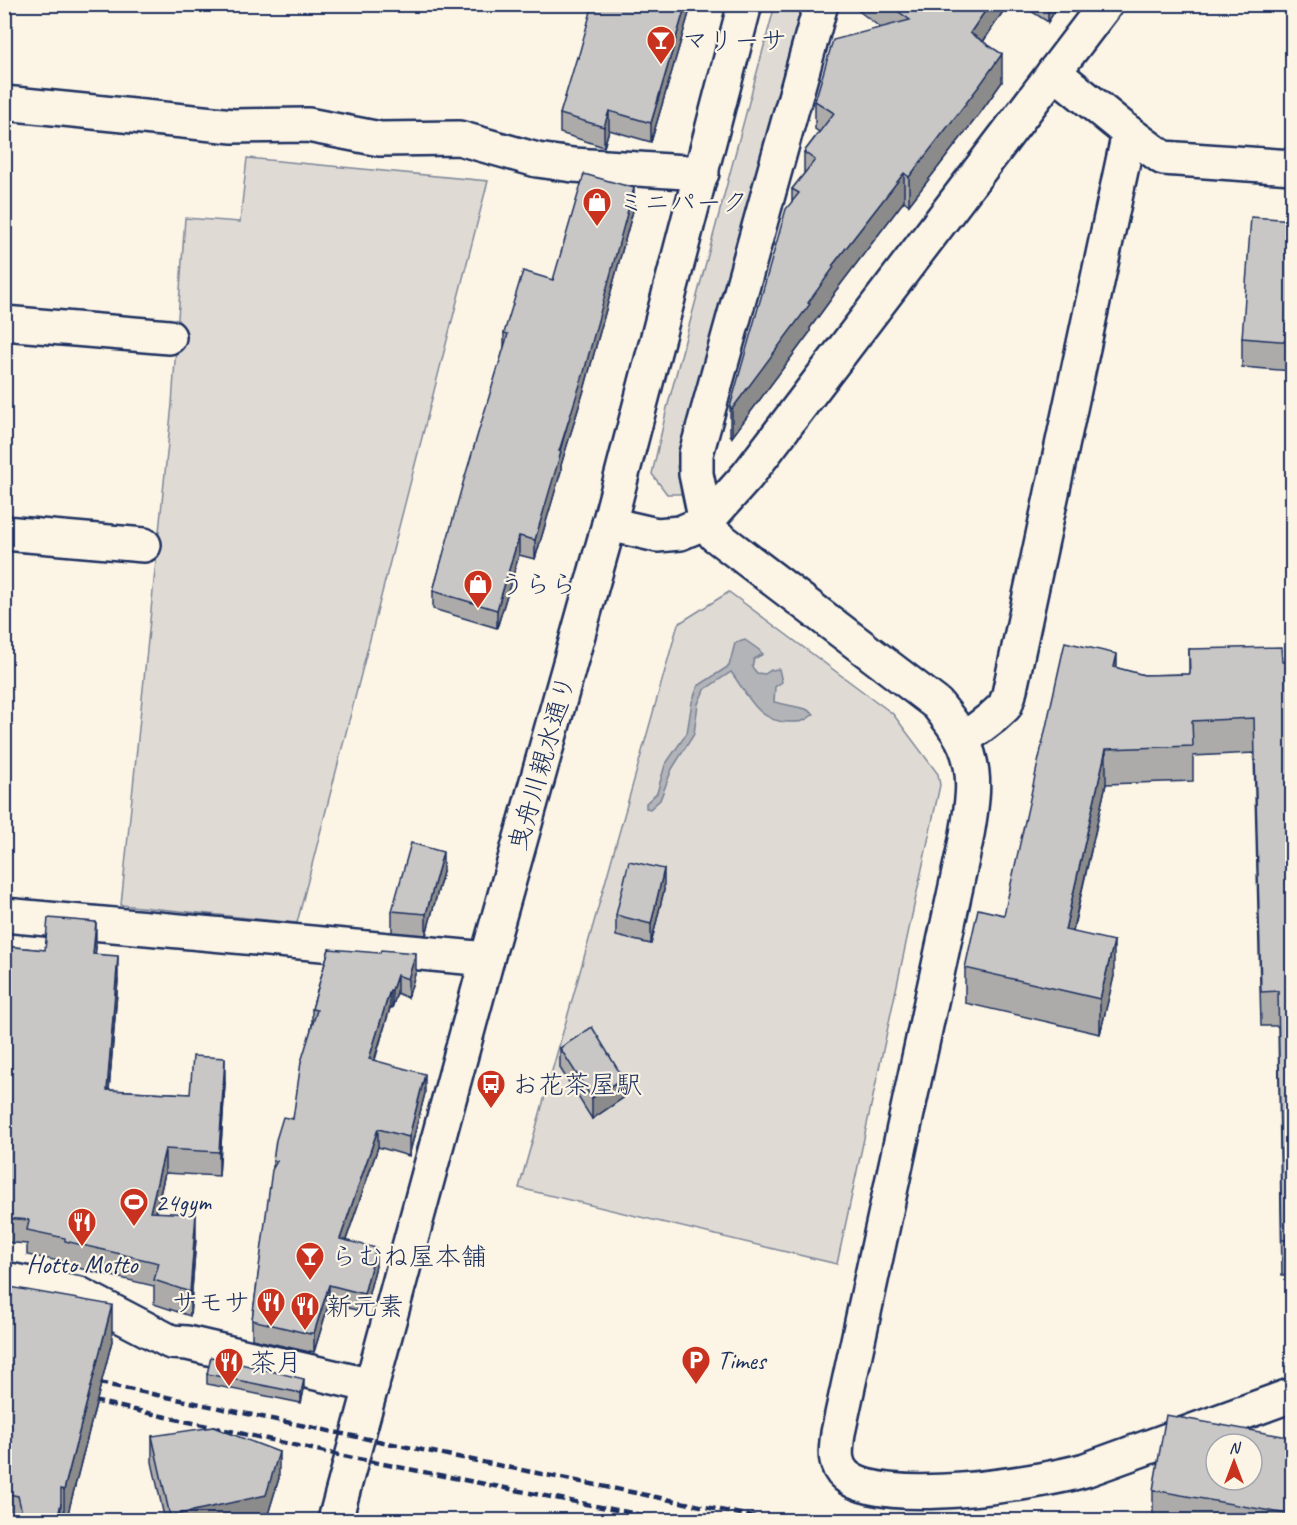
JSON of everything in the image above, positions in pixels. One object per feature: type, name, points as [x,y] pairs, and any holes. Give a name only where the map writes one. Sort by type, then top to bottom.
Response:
[{"type":"street","name":"曳舟川親水通り","points":[[336,1521],[487,959],[609,524],[745,4]]},
{"type":"street","points":[[821,4],[696,454],[696,474],[706,522],[715,535],[937,704],[963,740],[973,782],[966,840],[838,1433],[836,1452],[838,1466],[846,1476],[858,1483],[896,1491],[973,1489],[1060,1477],[1293,1395]]},
{"type":"street","points":[[609,524],[658,535],[680,533],[706,522],[747,476],[1106,4]]},
{"type":"street","points":[[1054,72],[1163,158],[1293,167]]},
{"type":"street","points":[[4,104],[233,126],[308,125],[380,139],[459,138],[537,160],[573,165],[702,173]]},
{"type":"street","points":[[963,740],[1005,706],[1009,694],[1129,133]]},
{"type":"street","points":[[4,323],[169,337]]},
{"type":"street","points":[[4,533],[144,545]]},
{"type":"street","points":[[4,915],[487,959]]},
{"type":"street","points":[[4,1278],[79,1294],[171,1342],[186,1343],[372,1386]]},
{"type":"shaded area","points":[[775,5],[802,5],[677,467],[683,494],[667,494],[652,474],[667,408]]},
{"type":"shaded area","points":[[247,158],[488,181],[297,923],[121,905],[172,404],[185,218],[240,222]]},
{"type":"shaded area","points":[[729,592],[893,714],[938,774],[940,785],[837,1264],[519,1188],[678,624]]},
{"type":"shaded area","points":[[745,640],[763,654],[754,659],[752,667],[757,673],[765,674],[779,669],[782,682],[775,687],[774,702],[806,709],[814,714],[799,722],[777,721],[768,717],[754,705],[731,672],[704,690],[698,704],[694,734],[672,769],[660,800],[650,809],[646,808],[646,803],[657,793],[665,765],[687,733],[692,702],[698,686],[729,666],[735,643]]},
{"type":"building","points":[[593,4],[686,4],[651,123],[609,111],[604,127],[560,114]]},
{"type":"building","points":[[888,4],[990,4],[970,33],[1002,54],[909,177],[904,173],[832,266],[834,267],[808,303],[810,304],[732,409],[730,407],[786,209],[799,193],[792,189],[815,160],[804,152],[834,113],[815,101],[833,40],[910,20]]},
{"type":"building","points":[[584,174],[634,188],[535,540],[519,536],[497,610],[433,591],[508,334],[504,333],[523,271],[553,280]]},
{"type":"building","points":[[1251,217],[1293,220],[1293,342],[1242,338]]},
{"type":"building","points":[[1065,642],[1117,654],[1114,667],[1144,675],[1190,674],[1189,649],[1281,647],[1282,662],[1293,661],[1293,1240],[1282,1240],[1278,991],[1261,992],[1254,718],[1192,721],[1193,746],[1106,749],[1065,930],[1114,941],[1100,999],[965,968],[978,909],[1004,915]]},
{"type":"building","points":[[411,843],[443,852],[426,914],[392,911]]},
{"type":"building","points":[[629,861],[664,869],[651,924],[616,915]]},
{"type":"building","points":[[48,918],[96,922],[93,954],[118,956],[107,1090],[190,1094],[193,1056],[225,1058],[219,1152],[165,1149],[150,1212],[196,1214],[190,1292],[154,1280],[159,1263],[27,1230],[29,1220],[4,1218],[4,946],[45,950]]},
{"type":"building","points":[[329,949],[416,953],[408,979],[397,975],[392,990],[390,990],[369,1059],[425,1074],[409,1137],[378,1129],[340,1239],[376,1248],[364,1294],[329,1285],[314,1333],[310,1334],[252,1320],[272,1170],[277,1161],[273,1161],[276,1140],[283,1117],[293,1119],[301,1062],[317,1010],[312,1009]]},
{"type":"building","points":[[592,1027],[623,1078],[592,1098],[560,1048]]},
{"type":"building","points":[[4,1286],[112,1305],[64,1490],[61,1489],[57,1521],[24,1521],[18,1496],[4,1493],[4,1461],[9,1440],[4,1439]]},
{"type":"building","points":[[211,1357],[304,1379],[301,1393],[207,1374]]},
{"type":"building","points":[[1166,1415],[1260,1432],[1204,1432],[1204,1492],[1264,1492],[1264,1433],[1293,1438],[1293,1515],[1153,1490]]},
{"type":"building","points":[[213,1427],[279,1452],[266,1495],[170,1516],[152,1436]]},
{"type":"railway","points":[[85,1380],[770,1520]]},
{"type":"railway","points":[[80,1398],[353,1458],[667,1520]]},
{"type":"place","name":"マリーサ","points":[[661,66]]},
{"type":"place","name":"ミニパーク","points":[[597,228]]},
{"type":"place","name":"うらら","points":[[478,610]]},
{"type":"place","name":"お花茶屋駅","points":[[491,1110]]},
{"type":"place","name":"24gym","points":[[134,1228]]},
{"type":"place","name":"Hotto Motto","points":[[82,1248]]},
{"type":"place","name":"らむね屋本舗","points":[[310,1282]]},
{"type":"place","name":"サモサ","points":[[271,1328]]},
{"type":"place","name":"新元素","points":[[305,1332]]},
{"type":"place","name":"Times","points":[[696,1386]]},
{"type":"place","name":"茶月","points":[[229,1388]]}]
